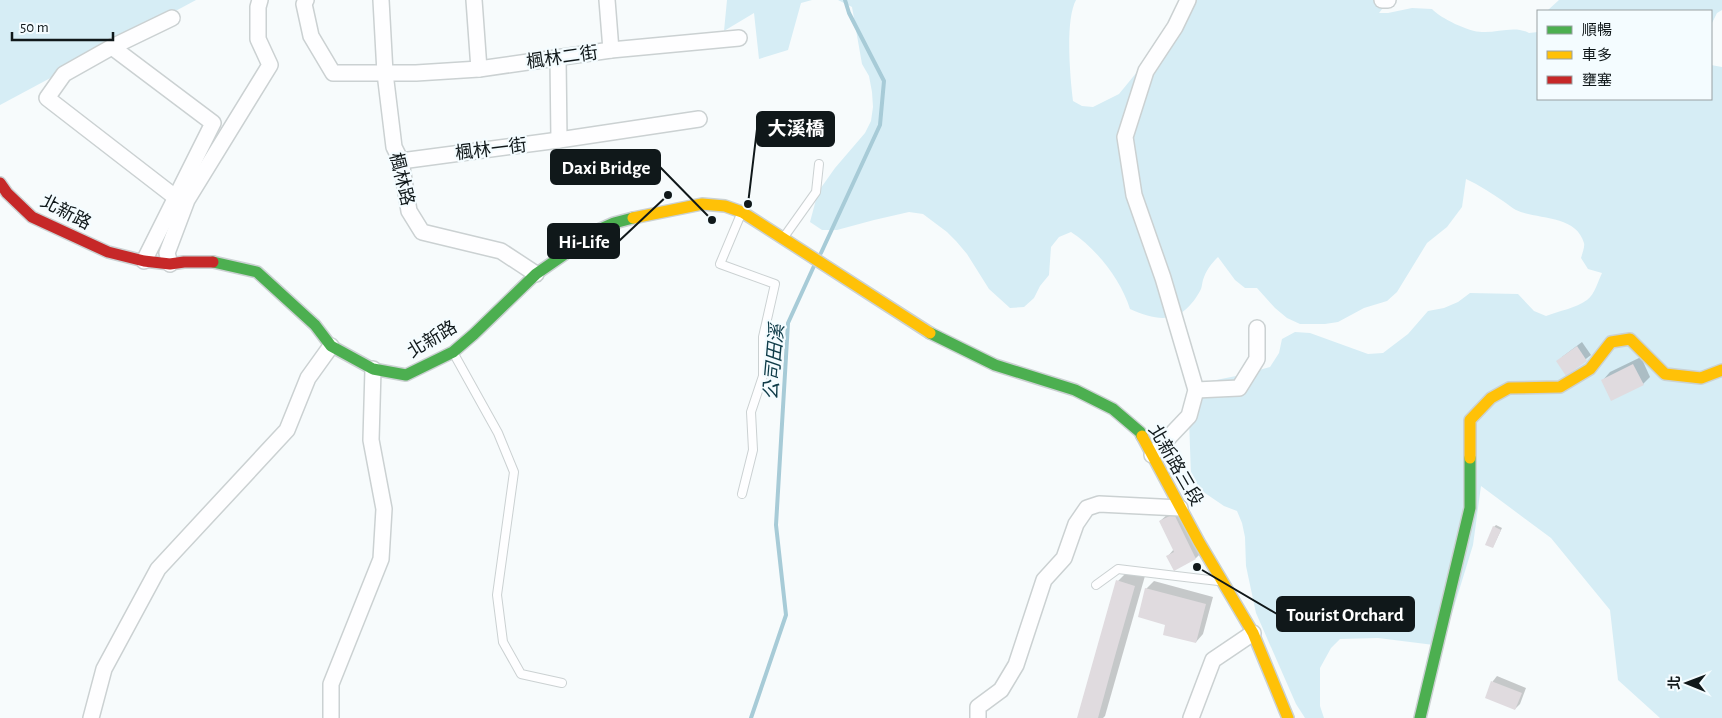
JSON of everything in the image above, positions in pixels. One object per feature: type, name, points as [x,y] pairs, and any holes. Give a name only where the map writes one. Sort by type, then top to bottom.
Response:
[{"type":"main road","name":"北新路","points":[[0,183],[7,194],[32,217],[108,252],[144,261],[170,264],[216,262],[257,272],[315,326],[331,346],[373,370],[406,375],[452,352],[474,334],[536,274],[565,254],[587,235],[614,223],[671,209],[702,204],[725,206],[742,212],[800,249]]},
{"type":"main road","name":"北新路三段","points":[[800,249],[921,328],[960,349],[995,364],[1075,390],[1113,409],[1140,432],[1180,508],[1252,633],[1288,718]]},
{"type":"main road","points":[[1420,718],[1470,508],[1470,420],[1491,398],[1509,388],[1560,387],[1590,369],[1611,342],[1630,340],[1665,374],[1701,378],[1722,370]]},
{"type":"street","points":[[170,264],[167,253],[187,200],[270,65],[258,39],[258,7],[260,0]]},
{"type":"street","name":"楓林二街","points":[[306,0],[304,4],[311,36],[333,73],[479,69],[611,50],[739,38]]},
{"type":"street","name":"楓林路","points":[[381,0],[385,73],[394,148],[401,161],[409,211],[422,232],[501,251],[536,274]]},
{"type":"street","points":[[474,0],[479,69]]},
{"type":"street","points":[[607,0],[611,50]]},
{"type":"street","points":[[1152,455],[1188,416],[1196,390],[1163,278],[1134,195],[1125,137],[1146,72],[1175,27],[1188,0]]},
{"type":"street","points":[[1382,0],[1388,0]]},
{"type":"street","points":[[172,18],[112,47],[64,74],[47,98],[175,197]]},
{"type":"street","points":[[112,47],[213,123],[144,261]]},
{"type":"street","points":[[558,58],[560,140]]},
{"type":"street","name":"楓林一街","points":[[401,161],[699,119]]},
{"type":"street","points":[[1196,390],[1239,388],[1257,358],[1257,328]]},
{"type":"street","points":[[91,718],[104,669],[158,569],[287,430],[308,378],[331,346]]},
{"type":"street","points":[[331,718],[331,684],[381,559],[384,509],[371,440],[373,370]]},
{"type":"street","points":[[978,718],[978,707],[1001,690],[1016,665],[1044,580],[1064,558],[1076,524],[1086,508],[1099,504],[1180,508]]},
{"type":"street","points":[[1191,718],[1213,660],[1252,633]]},
{"type":"lane","points":[[783,239],[816,192],[819,164]]},
{"type":"lane","points":[[742,212],[720,264],[775,284],[764,337],[763,376],[751,412],[753,450],[742,494]]},
{"type":"lane","points":[[452,352],[498,433],[514,472],[497,595],[503,642],[521,674],[562,683]]},
{"type":"lane","points":[[1096,585],[1118,569],[1222,582]]},
{"type":"shaded area","points":[[0,0],[196,0],[0,105]]},
{"type":"shaded area","points":[[727,0],[812,0],[801,3],[788,50],[759,59],[754,13],[724,31]]},
{"type":"shaded area","points":[[838,0],[1076,0],[1070,21],[1069,34],[1073,101],[1082,106],[1093,107],[1119,94],[1196,0],[1389,0],[1379,13],[1412,8],[1432,9],[1455,24],[1470,30],[1488,32],[1512,29],[1529,33],[1537,32],[1537,100],[1712,100],[1712,65],[1722,67],[1722,718],[1660,718],[1618,680],[1610,610],[1551,538],[1481,486],[1473,545],[1442,646],[1378,638],[1340,639],[1331,648],[1320,668],[1320,706],[1324,718],[1305,718],[1296,704],[1256,613],[1246,566],[1245,537],[1237,511],[1224,506],[1199,489],[1191,476],[1189,419],[1200,392],[1211,381],[1270,367],[1279,353],[1282,339],[1295,332],[1310,333],[1368,354],[1383,353],[1408,334],[1428,311],[1444,308],[1458,302],[1470,293],[1518,294],[1534,311],[1546,316],[1583,303],[1594,291],[1602,273],[1588,269],[1581,258],[1584,243],[1580,234],[1573,227],[1555,219],[1516,210],[1485,189],[1466,179],[1462,207],[1447,227],[1427,243],[1397,292],[1387,301],[1364,308],[1338,322],[1325,324],[1300,324],[1287,318],[1257,288],[1245,288],[1235,280],[1218,257],[1206,273],[1200,291],[1186,309],[1170,317],[1161,318],[1141,314],[1130,309],[1121,287],[1099,256],[1071,232],[1059,237],[1051,247],[1049,275],[1040,286],[1034,298],[1024,307],[1010,308],[989,289],[967,254],[956,241],[923,214],[909,212],[837,230],[822,230],[810,222],[818,192],[835,168],[865,133],[871,121],[873,107],[872,92],[869,76],[862,64],[852,7]]},
{"type":"shaded area","points":[[1559,0],[1722,0],[1722,10],[1717,13],[1712,23],[1712,10],[1548,10]]},
{"type":"building","points":[[1577,346],[1587,361],[1566,376],[1556,361]]},
{"type":"building","points":[[1633,364],[1644,385],[1611,401],[1601,380]]},
{"type":"building","points":[[1174,514],[1196,559],[1174,571],[1166,556],[1174,552],[1159,521]]},
{"type":"building","points":[[1493,526],[1501,530],[1493,548],[1485,545]]},
{"type":"building","points":[[1116,580],[1135,586],[1098,718],[1077,718]]},
{"type":"building","points":[[1145,588],[1206,604],[1196,643],[1163,635],[1165,625],[1138,617]]},
{"type":"building","points":[[1491,681],[1522,693],[1515,710],[1485,698]]},
{"type":"waterway","name":"公司田溪","points":[[821,253],[880,125],[884,81],[849,13],[845,0]]},
{"type":"waterway","name":"公司田溪","points":[[751,718],[786,615],[776,525],[788,323],[814,266]]},
{"type":"traffic: fast","points":[[213,262],[257,272],[315,325],[331,346],[373,369],[406,375],[453,352],[536,274],[565,254],[587,235],[614,223],[633,218]]},
{"type":"traffic: fast","points":[[930,333],[995,365],[1075,390],[1113,409],[1140,432],[1142,436]]},
{"type":"traffic: fast","points":[[1420,718],[1470,508],[1470,458]]},
{"type":"traffic: slow","points":[[633,218],[702,204],[725,206],[742,212],[930,333]]},
{"type":"traffic: slow","points":[[1470,458],[1470,420],[1491,398],[1509,388],[1560,387],[1590,369],[1611,342],[1630,339],[1665,374],[1701,378],[1722,370]]},
{"type":"traffic: slow","points":[[1142,436],[1199,542],[1253,633],[1288,718]]},
{"type":"traffic: jam","points":[[0,183],[7,193],[32,217],[108,252],[144,261],[170,264],[213,262]]},
{"type":"place","name":"Hi-Life","points":[[668,195]]},
{"type":"place","name":"大溪橋","points":[[748,204]]},
{"type":"place","name":"Daxi Bridge","points":[[712,220]]},
{"type":"place","name":"Tourist Orchard","points":[[1197,567]]}]
